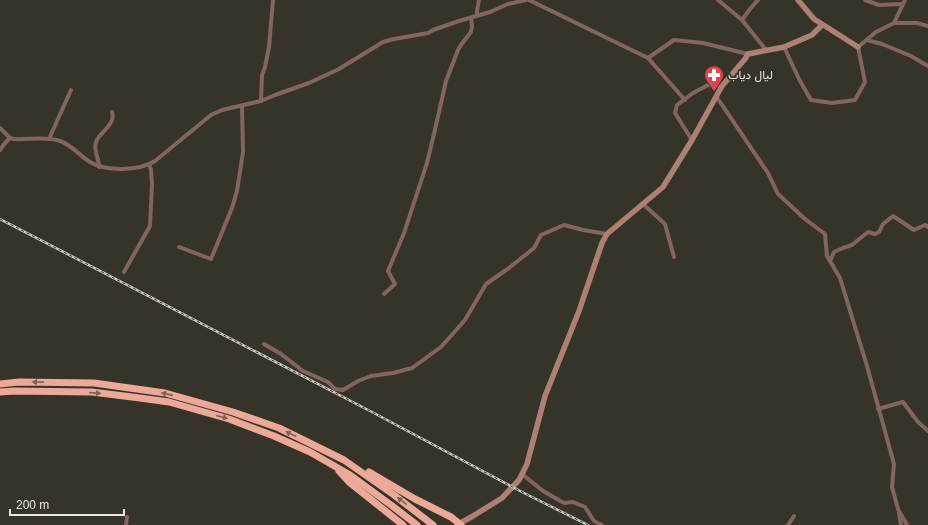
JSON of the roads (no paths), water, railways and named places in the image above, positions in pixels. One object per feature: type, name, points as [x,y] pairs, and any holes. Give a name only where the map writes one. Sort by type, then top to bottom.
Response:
[{"type":"highway","points":[[0,384],[19,382],[94,384],[165,393],[233,412],[279,428],[344,460],[446,515],[459,525]]},
{"type":"highway","points":[[0,392],[92,392],[169,402],[229,419],[310,452],[350,476],[392,505],[417,525]]},
{"type":"highway","points":[[344,460],[394,495],[432,525]]},
{"type":"highway","points":[[337,468],[346,479],[403,525]]},
{"type":"street","points":[[261,101],[262,75],[269,47],[273,0]]},
{"type":"street","points":[[477,16],[480,0]]},
{"type":"street","points":[[0,128],[10,138],[58,140],[67,144],[84,158],[99,167],[133,169],[142,167],[150,164],[166,152],[211,115],[222,110],[261,101],[309,83],[339,69],[383,42],[428,33],[433,30],[490,12],[508,4],[526,0]]},
{"type":"street","points":[[530,0],[648,58],[685,100]]},
{"type":"street","points":[[718,0],[742,20],[766,50]]},
{"type":"street","points":[[742,20],[758,0]]},
{"type":"street","points":[[784,47],[811,100],[832,103],[854,100],[865,82],[858,47],[814,19],[798,0]]},
{"type":"street","points":[[865,0],[879,5],[904,2]]},
{"type":"street","points":[[894,23],[904,2]]},
{"type":"street","points":[[384,294],[395,284],[388,271],[404,233],[427,163],[446,82],[458,50],[471,32],[471,18]]},
{"type":"street","points":[[858,47],[876,32],[894,23],[917,23],[928,26]]},
{"type":"street","points":[[648,58],[674,40],[703,43],[748,54],[784,47],[812,35],[822,25]]},
{"type":"street","points":[[867,40],[882,44],[911,56],[928,66]]},
{"type":"street","points":[[459,525],[502,498],[519,480],[527,464],[545,396],[579,310],[602,243],[607,234],[663,187],[692,140],[722,86],[748,54]]},
{"type":"street","points":[[692,140],[675,113],[677,105],[708,85],[722,86]]},
{"type":"street","points":[[50,139],[71,90]]},
{"type":"street","points":[[716,96],[768,173],[778,194],[805,219],[825,234],[827,256],[840,278],[867,366],[894,464],[892,487],[901,525]]},
{"type":"street","points":[[179,247],[212,259],[237,191],[242,152],[242,106]]},
{"type":"street","points":[[99,167],[95,144],[111,122],[113,116],[112,112]]},
{"type":"street","points":[[0,150],[10,138]]},
{"type":"street","points":[[124,272],[150,226],[152,184],[150,164]]},
{"type":"street","points":[[643,204],[665,224],[674,258]]},
{"type":"street","points":[[830,261],[834,252],[852,245],[868,232],[875,234],[879,232],[883,224],[893,216],[914,230],[925,225],[928,227]]},
{"type":"street","points":[[264,344],[281,354],[303,371],[328,382],[335,389],[343,390],[358,381],[371,376],[393,373],[412,368],[441,348],[465,320],[486,284],[534,248],[541,235],[564,225],[607,234]]},
{"type":"street","points":[[878,409],[903,402],[918,422],[928,431]]},
{"type":"street","points":[[522,474],[543,491],[564,503],[573,502],[586,507],[594,521],[602,525]]},
{"type":"street","points":[[898,509],[907,525]]},
{"type":"street","points":[[788,525],[794,516]]},
{"type":"street","points":[[126,525],[128,517]]},
{"type":"railway","points":[[0,219],[588,525]]},
{"type":"place","name":"ليال دياب","points":[[714,92]]}]
